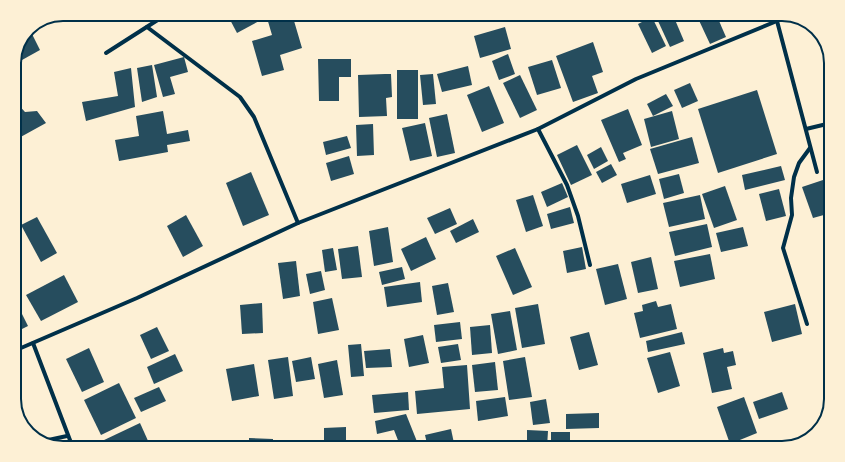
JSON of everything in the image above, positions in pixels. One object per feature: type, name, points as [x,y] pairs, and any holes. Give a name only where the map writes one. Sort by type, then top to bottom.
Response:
[{"type":"street","points":[[106,53],[157,21]]},
{"type":"street","points":[[21,348],[137,298],[298,223],[538,129],[636,79],[777,21],[817,172]]},
{"type":"street","points":[[148,27],[240,97],[248,105],[298,223]]},
{"type":"street","points":[[806,129],[824,125]]},
{"type":"street","points":[[538,129],[567,185],[578,216],[590,264]]},
{"type":"street","points":[[807,324],[783,248],[792,215],[791,198],[794,177],[799,163],[810,148]]},
{"type":"street","points":[[33,343],[70,441]]},
{"type":"street","points":[[51,440],[67,436]]},
{"type":"building","points":[[231,21],[259,21],[237,33]]},
{"type":"building","points":[[268,21],[294,21],[302,48],[280,55],[284,70],[262,76],[252,41],[272,35]]},
{"type":"building","points":[[644,21],[654,21],[666,46],[652,53],[638,24]]},
{"type":"building","points":[[658,21],[676,21],[684,41],[670,47]]},
{"type":"building","points":[[699,21],[719,21],[726,37],[710,44]]},
{"type":"building","points":[[505,27],[511,49],[480,58],[474,36]]},
{"type":"building","points":[[32,34],[40,50],[22,60],[24,47]]},
{"type":"building","points":[[593,42],[603,72],[592,76],[598,93],[573,102],[556,56]]},
{"type":"building","points":[[508,54],[515,74],[499,80],[492,61]]},
{"type":"building","points":[[184,57],[188,72],[170,77],[175,94],[163,97],[154,65]]},
{"type":"building","points":[[318,59],[351,59],[351,77],[339,77],[339,101],[319,101]]},
{"type":"building","points":[[552,60],[561,88],[537,95],[528,67]]},
{"type":"building","points":[[152,65],[157,97],[142,102],[137,68]]},
{"type":"building","points":[[468,66],[472,85],[442,92],[437,74]]},
{"type":"building","points":[[131,68],[135,107],[86,121],[82,102],[118,96],[114,72]]},
{"type":"building","points":[[397,70],[418,70],[418,119],[397,119]]},
{"type":"building","points":[[391,74],[392,97],[386,98],[387,116],[359,117],[358,75]]},
{"type":"building","points":[[433,74],[436,104],[423,105],[420,75]]},
{"type":"building","points":[[520,75],[537,110],[520,118],[503,83]]},
{"type":"building","points":[[690,83],[698,101],[682,108],[674,90]]},
{"type":"building","points":[[489,86],[504,123],[482,132],[467,95]]},
{"type":"building","points":[[757,90],[777,154],[718,173],[698,109]]},
{"type":"building","points":[[666,94],[673,106],[653,116],[647,104]]},
{"type":"building","points":[[21,108],[25,112],[37,111],[46,123],[21,137]]},
{"type":"building","points":[[628,109],[642,145],[623,153],[626,159],[619,162],[601,120]]},
{"type":"building","points":[[163,111],[167,134],[188,130],[190,141],[167,145],[168,152],[119,161],[115,140],[139,136],[136,116]]},
{"type":"building","points":[[672,111],[679,139],[651,147],[644,119]]},
{"type":"building","points":[[447,114],[455,153],[437,157],[429,118]]},
{"type":"building","points":[[425,123],[432,156],[410,161],[402,128]]},
{"type":"building","points":[[373,124],[374,155],[357,156],[356,125]]},
{"type":"building","points":[[347,136],[351,148],[326,155],[323,142]]},
{"type":"building","points":[[692,137],[699,163],[658,174],[650,149]]},
{"type":"building","points":[[577,145],[592,175],[571,185],[557,155]]},
{"type":"building","points":[[601,147],[608,161],[594,169],[587,155]]},
{"type":"building","points":[[349,156],[354,174],[331,181],[326,163]]},
{"type":"building","points":[[611,164],[617,175],[602,183],[596,172]]},
{"type":"building","points":[[781,166],[785,180],[745,190],[742,175]]},
{"type":"building","points":[[251,172],[269,215],[243,226],[226,183]]},
{"type":"building","points":[[679,174],[684,193],[664,199],[659,179]]},
{"type":"building","points":[[650,175],[656,194],[627,203],[621,184]]},
{"type":"building","points":[[823,180],[824,215],[813,218],[802,187]]},
{"type":"building","points":[[562,183],[568,197],[547,207],[541,192]]},
{"type":"building","points":[[725,186],[737,220],[714,228],[702,194]]},
{"type":"building","points":[[779,189],[786,216],[766,221],[759,194]]},
{"type":"building","points":[[533,195],[543,226],[526,232],[516,200]]},
{"type":"building","points":[[700,195],[705,219],[669,227],[663,203]]},
{"type":"building","points":[[570,207],[574,223],[551,229],[547,214]]},
{"type":"building","points":[[450,208],[457,224],[435,234],[427,218]]},
{"type":"building","points":[[186,215],[203,246],[183,257],[167,226]]},
{"type":"building","points":[[37,217],[57,253],[41,262],[21,225]]},
{"type":"building","points":[[473,219],[479,232],[456,243],[450,231]]},
{"type":"building","points":[[707,224],[712,247],[675,256],[669,232]]},
{"type":"building","points":[[388,227],[393,262],[374,266],[369,231]]},
{"type":"building","points":[[743,227],[748,246],[721,252],[716,233]]},
{"type":"building","points":[[426,237],[436,259],[411,271],[401,249]]},
{"type":"building","points":[[358,246],[362,277],[342,279],[338,249]]},
{"type":"building","points":[[582,247],[586,269],[567,273],[563,251]]},
{"type":"building","points":[[333,248],[337,270],[325,272],[322,250]]},
{"type":"building","points":[[515,248],[532,287],[513,295],[496,256]]},
{"type":"building","points":[[710,254],[715,279],[680,287],[674,261]]},
{"type":"building","points":[[651,257],[658,289],[638,293],[631,262]]},
{"type":"building","points":[[296,261],[300,296],[283,299],[278,263]]},
{"type":"building","points":[[618,264],[627,299],[605,305],[596,269]]},
{"type":"building","points":[[402,267],[405,279],[382,285],[379,272]]},
{"type":"building","points":[[321,271],[325,290],[310,294],[306,274]]},
{"type":"building","points":[[64,275],[78,302],[41,321],[26,295]]},
{"type":"building","points":[[420,282],[422,302],[387,307],[384,287]]},
{"type":"building","points":[[448,283],[454,312],[437,315],[432,286]]},
{"type":"building","points":[[332,298],[339,330],[318,334],[313,302]]},
{"type":"building","points":[[656,301],[658,307],[671,304],[677,329],[640,338],[634,313],[643,311],[642,305]]},
{"type":"building","points":[[262,303],[263,333],[242,334],[240,305]]},
{"type":"building","points":[[538,304],[545,344],[522,348],[515,308]]},
{"type":"building","points":[[795,304],[802,334],[772,342],[764,312]]},
{"type":"building","points":[[510,311],[517,350],[498,354],[491,314]]},
{"type":"building","points":[[21,312],[28,326],[21,330]]},
{"type":"building","points":[[460,322],[462,339],[436,342],[434,325]]},
{"type":"building","points":[[490,325],[492,353],[472,355],[470,327]]},
{"type":"building","points":[[157,327],[169,351],[151,359],[140,335]]},
{"type":"building","points":[[589,332],[598,365],[579,370],[570,337]]},
{"type":"building","points":[[682,332],[685,344],[648,352],[646,341]]},
{"type":"building","points":[[423,335],[429,363],[409,367],[404,339]]},
{"type":"building","points":[[361,344],[364,376],[351,377],[348,345]]},
{"type":"building","points":[[458,344],[461,360],[441,363],[438,347]]},
{"type":"building","points":[[89,348],[104,382],[82,392],[66,359]]},
{"type":"building","points":[[723,348],[724,353],[733,351],[736,365],[727,367],[732,389],[712,393],[703,353]]},
{"type":"building","points":[[390,349],[392,367],[366,368],[364,351]]},
{"type":"building","points":[[670,352],[680,386],[658,393],[647,358]]},
{"type":"building","points":[[175,354],[183,371],[154,384],[147,367]]},
{"type":"building","points":[[288,357],[293,396],[274,399],[268,360]]},
{"type":"building","points":[[311,357],[315,379],[296,382],[292,361]]},
{"type":"building","points":[[525,357],[532,397],[509,400],[503,361]]},
{"type":"building","points":[[337,360],[343,395],[324,398],[318,364]]},
{"type":"building","points":[[495,362],[498,390],[475,392],[472,365]]},
{"type":"building","points":[[254,364],[259,396],[232,401],[226,369]]},
{"type":"building","points":[[467,365],[470,409],[417,414],[415,391],[444,388],[442,367]]},
{"type":"building","points":[[119,383],[136,418],[101,435],[84,400]]},
{"type":"building","points":[[159,387],[166,401],[141,412],[134,398]]},
{"type":"building","points":[[408,392],[409,410],[374,413],[372,395]]},
{"type":"building","points":[[782,392],[788,409],[759,419],[753,402]]},
{"type":"building","points":[[505,397],[508,416],[478,421],[476,401]]},
{"type":"building","points":[[744,397],[757,433],[737,441],[729,441],[717,407]]},
{"type":"building","points":[[546,399],[550,423],[533,425],[530,402]]},
{"type":"building","points":[[599,413],[599,428],[566,429],[566,414]]},
{"type":"building","points":[[406,414],[417,441],[398,441],[394,430],[377,434],[375,421]]},
{"type":"building","points":[[140,423],[148,441],[102,441]]},
{"type":"building","points":[[346,427],[346,441],[324,441],[324,428]]},
{"type":"building","points":[[451,429],[454,441],[426,441],[425,435]]},
{"type":"building","points":[[527,430],[548,431],[547,441],[527,441]]},
{"type":"building","points":[[551,432],[570,432],[570,441],[551,441]]},
{"type":"building","points":[[249,438],[273,439],[273,441],[249,441]]}]
